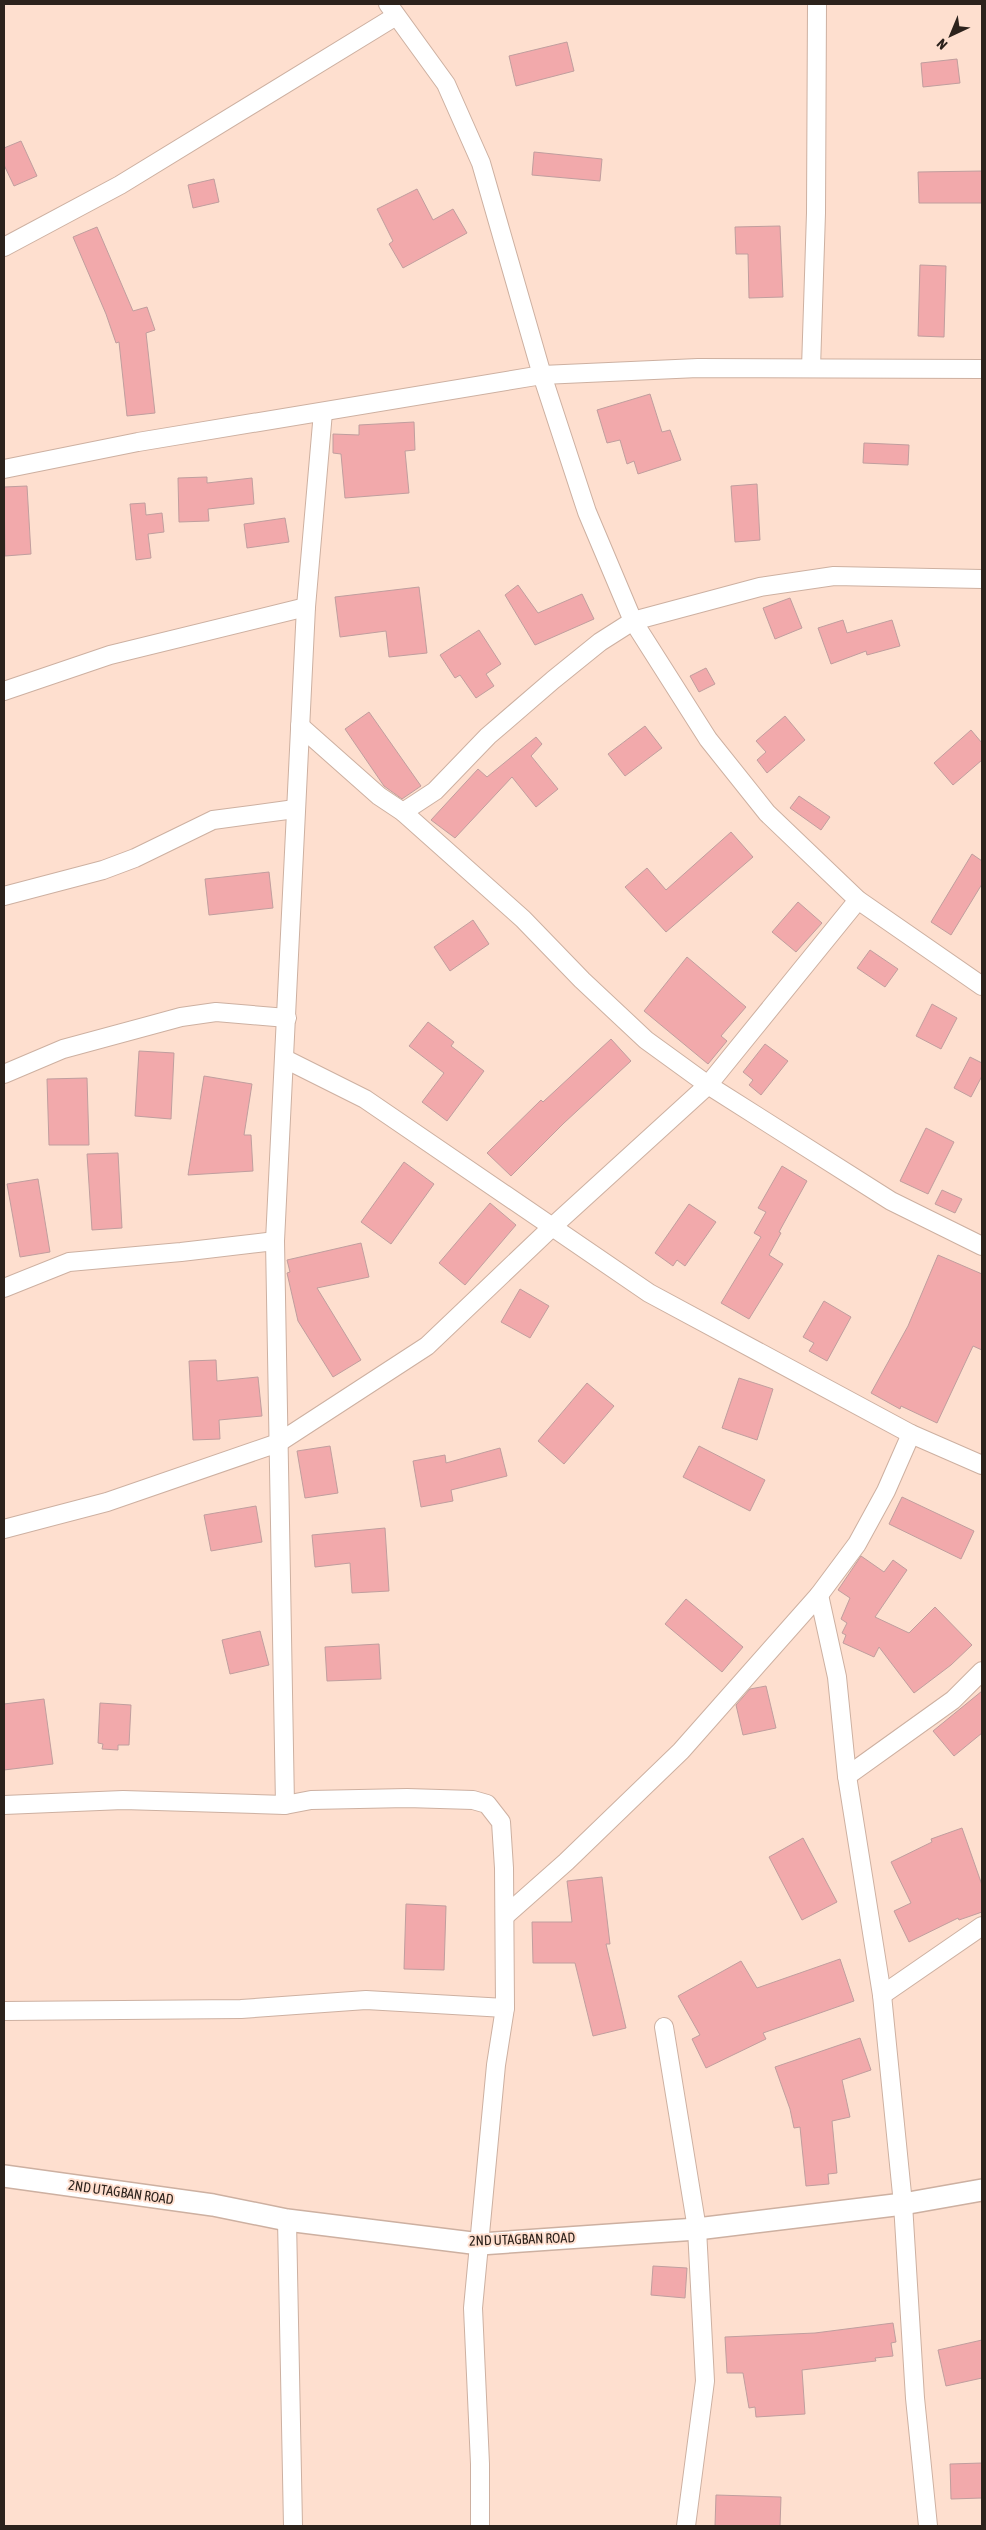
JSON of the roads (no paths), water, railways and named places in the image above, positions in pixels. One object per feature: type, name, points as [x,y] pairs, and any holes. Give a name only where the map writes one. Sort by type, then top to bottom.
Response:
[{"type":"street","points":[[811,368],[816,213],[817,4]]},
{"type":"street","points":[[4,247],[120,185],[392,10],[446,84],[481,164],[542,375],[587,512],[634,621],[708,739],[767,813],[858,900],[982,986]]},
{"type":"street","points":[[4,469],[138,442],[542,375],[698,368],[982,369]]},
{"type":"street","points":[[285,1805],[276,1240],[306,607],[323,412]]},
{"type":"street","points":[[403,812],[435,791],[488,736],[553,680],[600,642],[634,621],[760,587],[834,576],[982,579]]},
{"type":"street","points":[[4,691],[110,655],[306,607]]},
{"type":"street","points":[[300,726],[379,796],[403,812],[523,919],[582,980],[646,1040],[708,1085],[891,1202],[982,1246]]},
{"type":"street","points":[[4,896],[103,870],[135,858],[213,820],[295,809]]},
{"type":"street","points":[[4,1529],[107,1502],[278,1443],[428,1346],[551,1228],[708,1085],[858,900]]},
{"type":"street","points":[[4,1074],[62,1049],[180,1017],[216,1012],[287,1018]]},
{"type":"street","points":[[285,1059],[365,1099],[551,1228],[649,1293],[911,1434],[982,1465]]},
{"type":"street","points":[[4,1288],[69,1262],[181,1252],[276,1240]]},
{"type":"street","points":[[505,1916],[566,1862],[681,1751],[819,1595],[857,1544],[886,1491],[911,1434]]},
{"type":"street","points":[[819,1595],[837,1677],[847,1776],[882,1995],[903,2204],[914,2398],[928,2526]]},
{"type":"street","points":[[847,1776],[954,1700],[982,1671]]},
{"type":"street","points":[[4,1804],[123,1800],[285,1805],[311,1800],[407,1798],[473,1800],[487,1804],[501,1822],[506,2008],[496,2065],[473,2308],[480,2464],[480,2526]]},
{"type":"street","points":[[882,1995],[982,1926]]},
{"type":"street","points":[[4,2012],[241,2009],[366,2000],[506,2008]]},
{"type":"street","points":[[664,2027],[697,2229],[705,2381],[686,2526]]},
{"type":"street","name":"2ND UTAGBAN ROAD","points":[[4,2176],[213,2206],[287,2220],[480,2244],[697,2229],[903,2204],[982,2190]]},
{"type":"street","points":[[287,2220],[293,2526]]}]
